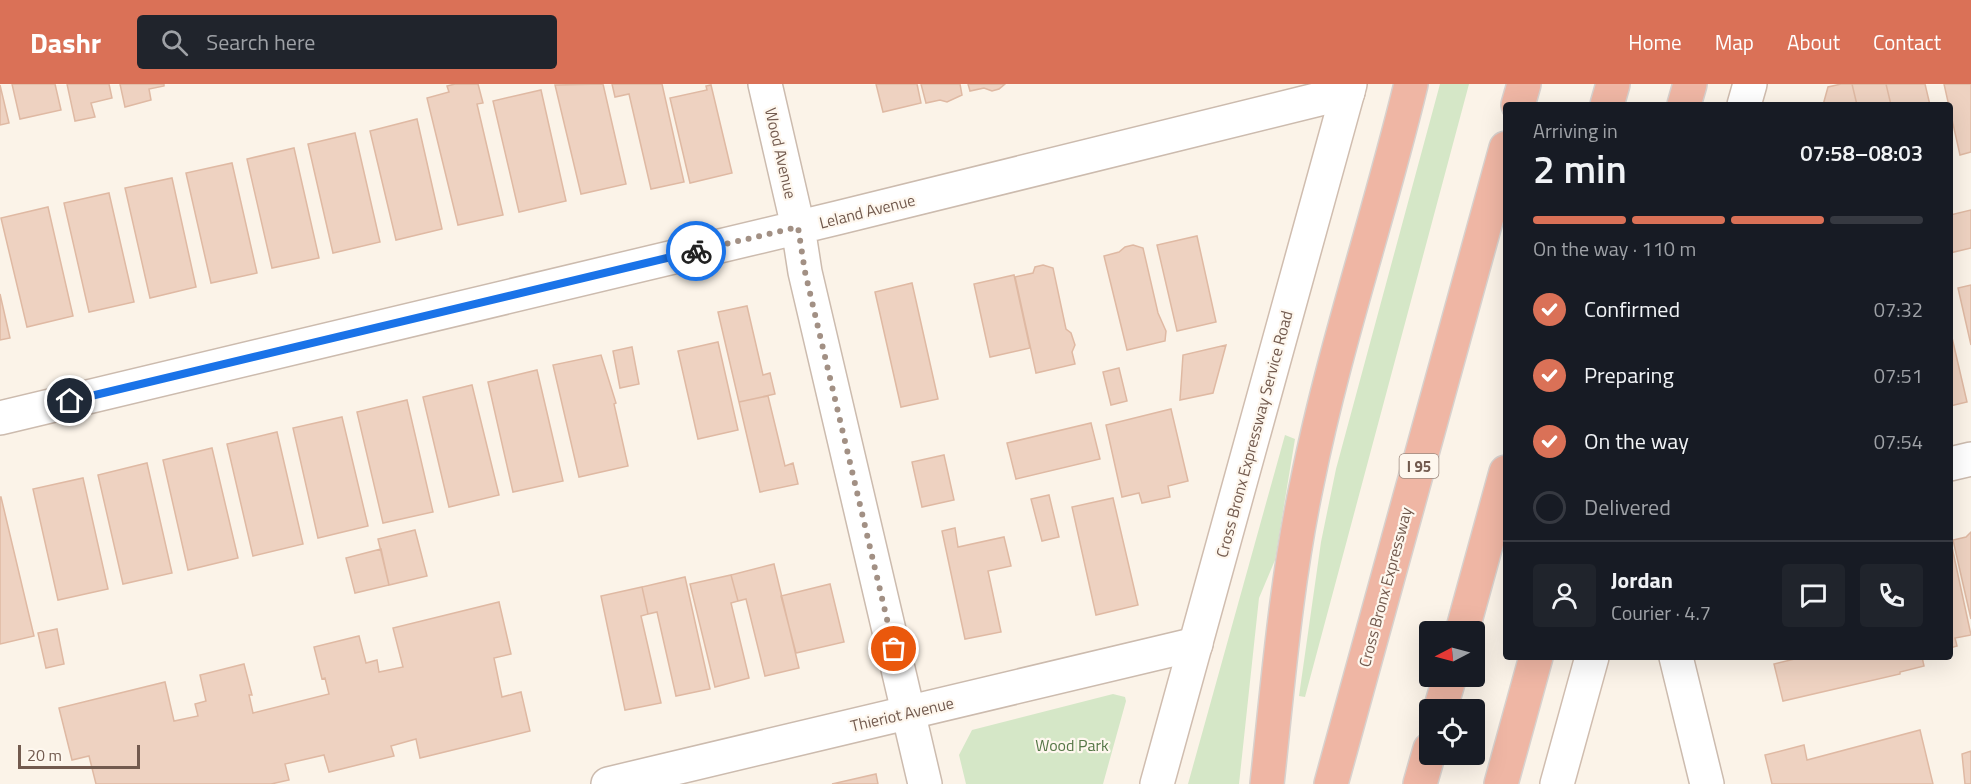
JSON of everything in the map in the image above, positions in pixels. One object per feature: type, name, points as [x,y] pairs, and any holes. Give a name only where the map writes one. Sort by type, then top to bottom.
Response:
[{"type":"highway","points":[[1267,784],[1281,648],[1296,540],[1307,482],[1334,369],[1411,84]]},
{"type":"highway","points":[[1519,102],[1524,84]]},
{"type":"highway","points":[[1608,102],[1613,84]]},
{"type":"highway","points":[[1685,102],[1690,84]]},
{"type":"highway","name":"Cross Bronx Expressway","points":[[1331,784],[1503,159]]},
{"type":"highway","points":[[1465,621],[1503,483]]},
{"type":"highway","points":[[1501,784],[1535,660]]},
{"type":"highway","points":[[1420,784],[1425,765]]},
{"type":"street","name":"Wood Avenue","points":[[765,84],[798,227],[805,272],[925,784]]},
{"type":"street","points":[[1745,102],[1750,84]]},
{"type":"street","name":"Leland Avenue","points":[[0,418],[798,227],[1349,88]]},
{"type":"street","name":"Cross Bronx Expressway Service Road","points":[[1157,784],[1349,88]]},
{"type":"street","points":[[1953,463],[1971,459]]},
{"type":"street","name":"Thieriot Avenue","points":[[608,784],[1196,644]]},
{"type":"street","points":[[1557,784],[1591,660]]},
{"type":"street","points":[[1677,660],[1707,784]]},
{"type":"green space","points":[[1440,84],[1469,84],[1305,697],[1299,696],[1321,542],[1336,469]]},
{"type":"green space","points":[[1285,435],[1295,439],[1275,560],[1259,598],[1239,784],[1188,784]]},
{"type":"green space","name":"Wood Park","points":[[1113,694],[1125,697],[1126,701],[1103,784],[966,784],[959,755],[972,730]]},
{"type":"building","points":[[12,84],[55,84],[61,110],[20,119]]},
{"type":"building","points":[[67,84],[109,84],[112,98],[91,103],[95,117],[75,121]]},
{"type":"building","points":[[120,84],[164,84],[164,86],[149,89],[151,100],[125,107]]},
{"type":"building","points":[[478,84],[483,103],[477,104],[503,215],[458,225],[427,98],[449,92],[447,86]]},
{"type":"building","points":[[603,84],[626,184],[581,194],[555,85]]},
{"type":"building","points":[[612,84],[662,84],[684,182],[651,189],[629,94],[615,97]]},
{"type":"building","points":[[876,84],[917,84],[921,103],[883,112]]},
{"type":"building","points":[[921,84],[960,84],[962,95],[947,102],[940,100],[926,103]]},
{"type":"building","points":[[968,84],[1005,84],[992,91],[984,88],[970,91]]},
{"type":"building","points":[[1852,84],[1856,102],[1824,102],[1828,87]]},
{"type":"building","points":[[1852,84],[1886,84],[1890,102],[1856,102]]},
{"type":"building","points":[[1886,84],[1925,84],[1929,102],[1890,102]]},
{"type":"building","points":[[1944,84],[1971,84],[1971,152],[1960,155],[1953,124],[1953,102],[1948,102]]},
{"type":"building","points":[[0,85],[9,123],[0,125]]},
{"type":"building","points":[[711,85],[732,173],[690,183],[670,98],[707,90],[706,86]]},
{"type":"building","points":[[541,90],[566,201],[519,212],[493,101]]},
{"type":"building","points":[[417,119],[442,229],[396,240],[370,131]]},
{"type":"building","points":[[355,133],[380,242],[333,253],[308,144]]},
{"type":"building","points":[[294,148],[319,258],[272,268],[247,159]]},
{"type":"building","points":[[232,163],[257,273],[211,283],[186,173]]},
{"type":"building","points":[[172,178],[196,287],[150,298],[125,188]]},
{"type":"building","points":[[109,193],[134,302],[89,312],[64,203]]},
{"type":"building","points":[[48,207],[73,316],[27,327],[1,218]]},
{"type":"building","points":[[1971,210],[1971,248],[1953,252],[1953,214]]},
{"type":"building","points":[[1197,236],[1216,322],[1177,331],[1157,245]]},
{"type":"building","points":[[1133,245],[1143,248],[1158,313],[1166,331],[1165,341],[1127,350],[1104,256]]},
{"type":"building","points":[[1043,265],[1053,268],[1066,329],[1071,333],[1075,345],[1072,352],[1075,364],[1036,373],[1015,277],[1033,273],[1035,267]]},
{"type":"building","points":[[1014,275],[1030,348],[990,357],[974,284]]},
{"type":"building","points":[[912,283],[938,399],[901,407],[875,292]]},
{"type":"building","points":[[1971,285],[1971,345],[1958,288]]},
{"type":"building","points":[[0,294],[10,338],[0,340]]},
{"type":"building","points":[[747,306],[763,375],[770,373],[775,394],[739,402],[718,312]]},
{"type":"building","points":[[718,342],[738,430],[698,439],[678,351]]},
{"type":"building","points":[[1953,342],[1967,402],[1953,405]]},
{"type":"building","points":[[1226,345],[1213,393],[1180,400],[1183,355]]},
{"type":"building","points":[[632,347],[639,384],[620,388],[613,351]]},
{"type":"building","points":[[601,355],[616,403],[614,404],[628,466],[579,477],[553,365]]},
{"type":"building","points":[[1119,368],[1127,401],[1111,405],[1103,372]]},
{"type":"building","points":[[537,370],[563,481],[513,492],[488,382]]},
{"type":"building","points":[[472,385],[499,495],[449,507],[423,397]]},
{"type":"building","points":[[768,396],[785,466],[793,463],[798,484],[760,492],[739,402]]},
{"type":"building","points":[[407,400],[433,512],[383,523],[357,412]]},
{"type":"building","points":[[1171,409],[1188,481],[1168,486],[1170,497],[1142,503],[1139,493],[1122,497],[1106,425]]},
{"type":"building","points":[[342,417],[368,526],[318,538],[293,428]]},
{"type":"building","points":[[1091,423],[1100,459],[1016,479],[1007,443]]},
{"type":"building","points":[[277,432],[303,544],[253,556],[227,444]]},
{"type":"building","points":[[212,448],[238,558],[188,570],[163,460]]},
{"type":"building","points":[[944,455],[954,500],[922,507],[912,462]]},
{"type":"building","points":[[147,463],[172,573],[123,584],[98,475]]},
{"type":"building","points":[[83,478],[108,589],[58,600],[33,489]]},
{"type":"building","points":[[1049,495],[1059,537],[1042,541],[1031,499]]},
{"type":"building","points":[[0,497],[34,636],[0,644]]},
{"type":"building","points":[[1113,498],[1138,605],[1096,615],[1072,507]]},
{"type":"building","points":[[955,528],[958,547],[1004,537],[1011,566],[988,571],[1001,632],[965,639],[942,531]]},
{"type":"building","points":[[415,530],[427,576],[389,585],[378,539]]},
{"type":"building","points":[[1971,532],[1971,619],[1953,540],[1966,537]]},
{"type":"building","points":[[381,549],[389,585],[355,593],[346,558]]},
{"type":"building","points":[[1953,552],[1971,635],[1955,638],[1957,646],[1953,647]]},
{"type":"building","points":[[774,564],[799,668],[765,676],[746,599],[738,601],[731,575]]},
{"type":"building","points":[[731,575],[738,601],[731,603],[749,678],[715,687],[690,584]]},
{"type":"building","points":[[685,577],[710,689],[676,696],[657,612],[648,614],[642,587]]},
{"type":"building","points":[[830,584],[844,642],[796,653],[781,596]]},
{"type":"building","points":[[642,587],[648,614],[641,616],[661,703],[625,710],[601,596]]},
{"type":"building","points":[[499,602],[511,654],[494,658],[502,697],[521,692],[530,731],[420,758],[416,739],[391,746],[394,756],[329,772],[324,755],[285,764],[289,780],[271,784],[96,784],[89,756],[72,760],[59,708],[165,682],[174,721],[198,716],[195,704],[206,701],[200,675],[244,664],[252,695],[249,695],[253,713],[329,694],[325,678],[322,679],[314,647],[359,636],[366,663],[377,660],[379,672],[403,667],[393,628]]},
{"type":"building","points":[[57,629],[64,664],[46,668],[38,633]]},
{"type":"building","points":[[1791,660],[1923,660],[1924,666],[1900,672],[1900,674],[1783,701],[1774,664]]},
{"type":"building","points":[[1920,730],[1933,784],[1772,784],[1765,755],[1804,745],[1807,760]]},
{"type":"building","points":[[1971,751],[1971,784],[1965,784],[1962,754]]},
{"type":"building","points":[[876,774],[878,784],[832,784]]},
{"type":"way so far","points":[[696,251],[798,227],[805,272],[894,649]]},
{"type":"route","points":[[70,401],[696,251]]}]
